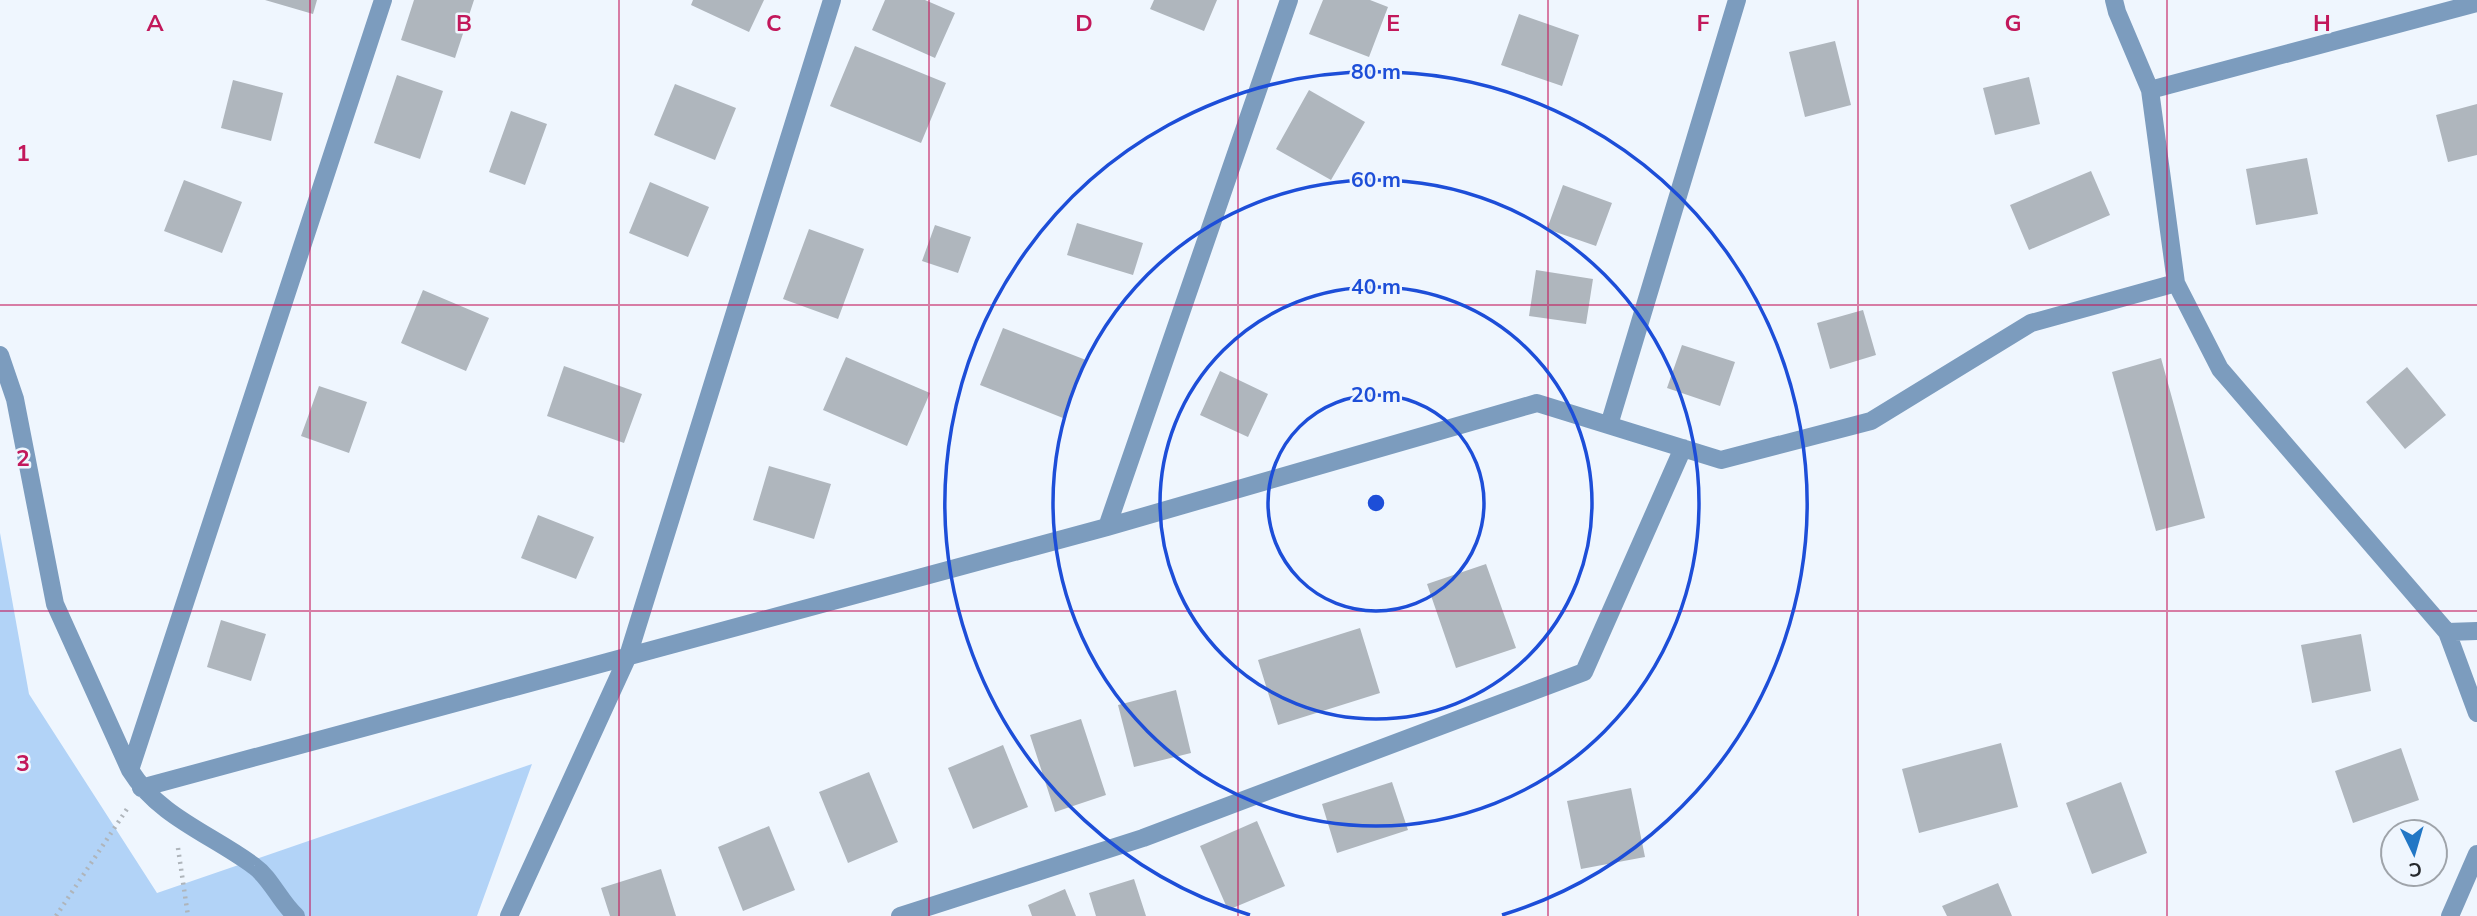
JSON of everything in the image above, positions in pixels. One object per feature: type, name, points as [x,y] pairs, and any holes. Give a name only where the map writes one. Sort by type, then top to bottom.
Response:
[{"type":"street","points":[[130,770],[383,0]]},
{"type":"street","points":[[509,916],[628,656],[832,0]]},
{"type":"street","points":[[1107,527],[1289,0]]},
{"type":"street","points":[[1609,425],[1737,0]]},
{"type":"street","points":[[2114,0],[2150,90],[2176,284],[2220,369],[2447,632],[2477,713]]},
{"type":"street","points":[[2150,90],[2477,3]]},
{"type":"street","points":[[141,788],[1107,527],[1537,402],[1721,460],[1871,421],[2031,323],[2176,284]]},
{"type":"street","points":[[0,355],[15,399],[55,604],[130,770],[141,788],[173,816],[256,867],[296,916]]},
{"type":"street","points":[[900,916],[1143,838],[1584,672],[1683,448]]},
{"type":"street","points":[[2447,632],[2477,631]]},
{"type":"street","points":[[2450,916],[2477,854]]},
{"type":"path","points":[[56,916],[141,788]]},
{"type":"path","points":[[173,816],[188,916]]},
{"type":"shaded area","points":[[0,533],[29,694],[157,893],[532,764],[477,916],[0,916]]},
{"type":"building","points":[[265,0],[317,0],[313,14]]},
{"type":"building","points":[[414,0],[474,0],[455,58],[401,40]]},
{"type":"building","points":[[693,0],[764,0],[749,32],[691,5]]},
{"type":"building","points":[[885,0],[925,0],[955,13],[935,58],[872,30]]},
{"type":"building","points":[[1154,0],[1217,0],[1204,31],[1150,9]]},
{"type":"building","points":[[1323,0],[1370,0],[1388,7],[1369,57],[1309,34]]},
{"type":"building","points":[[1519,14],[1579,35],[1562,86],[1501,65]]},
{"type":"building","points":[[1835,41],[1851,105],[1805,117],[1789,52]]},
{"type":"building","points":[[855,46],[946,83],[921,143],[830,106]]},
{"type":"building","points":[[397,75],[443,91],[420,159],[374,143]]},
{"type":"building","points":[[2029,77],[2040,124],[1995,135],[1983,88]]},
{"type":"building","points":[[233,80],[283,93],[271,141],[221,128]]},
{"type":"building","points":[[675,84],[736,108],[715,160],[654,135]]},
{"type":"building","points":[[1309,90],[1365,122],[1331,180],[1276,149]]},
{"type":"building","points":[[2477,104],[2477,155],[2448,162],[2436,115]]},
{"type":"building","points":[[511,111],[547,124],[525,185],[489,172]]},
{"type":"building","points":[[2307,158],[2318,214],[2256,225],[2246,169]]},
{"type":"building","points":[[2091,171],[2110,215],[2029,250],[2010,205]]},
{"type":"building","points":[[184,180],[242,202],[222,253],[164,231]]},
{"type":"building","points":[[650,182],[709,207],[688,257],[629,233]]},
{"type":"building","points":[[1563,185],[1612,203],[1596,246],[1547,229]]},
{"type":"building","points":[[1077,223],[1143,243],[1133,275],[1067,255]]},
{"type":"building","points":[[935,225],[971,237],[958,273],[922,261]]},
{"type":"building","points":[[809,229],[864,249],[838,319],[783,299]]},
{"type":"building","points":[[1536,270],[1593,279],[1586,324],[1529,316]]},
{"type":"building","points":[[423,290],[489,318],[466,371],[401,343]]},
{"type":"building","points":[[1863,310],[1876,355],[1830,369],[1817,323]]},
{"type":"building","points":[[1003,328],[1086,360],[1063,418],[980,385]]},
{"type":"building","points":[[1682,345],[1735,362],[1720,406],[1667,388]]},
{"type":"building","points":[[846,357],[930,393],[907,446],[823,410]]},
{"type":"building","points":[[2161,358],[2205,518],[2156,531],[2112,372]]},
{"type":"building","points":[[564,366],[642,394],[624,443],[547,416]]},
{"type":"building","points":[[2407,367],[2446,415],[2405,449],[2366,402]]},
{"type":"building","points":[[1220,371],[1268,394],[1248,437],[1200,415]]},
{"type":"building","points":[[319,386],[367,402],[349,453],[301,436]]},
{"type":"building","points":[[769,466],[831,484],[814,539],[753,520]]},
{"type":"building","points":[[538,515],[594,537],[576,579],[521,558]]},
{"type":"building","points":[[1486,564],[1516,648],[1456,668],[1427,584]]},
{"type":"building","points":[[221,620],[266,634],[251,681],[207,667]]},
{"type":"building","points":[[1360,628],[1380,693],[1278,725],[1258,660]]},
{"type":"building","points":[[2361,634],[2371,691],[2312,703],[2301,645]]},
{"type":"building","points":[[1176,690],[1191,753],[1134,767],[1118,705]]},
{"type":"building","points":[[1081,719],[1106,795],[1055,812],[1030,735]]},
{"type":"building","points":[[2001,743],[2018,807],[1919,833],[1902,769]]},
{"type":"building","points":[[1003,745],[1028,807],[973,829],[948,768]]},
{"type":"building","points":[[2401,748],[2419,800],[2353,823],[2335,771]]},
{"type":"building","points":[[869,772],[898,842],[848,863],[819,792]]},
{"type":"building","points":[[1392,782],[1408,830],[1337,853],[1322,804]]},
{"type":"building","points":[[2121,782],[2147,853],[2092,874],[2066,803]]},
{"type":"building","points":[[1631,788],[1645,857],[1581,869],[1567,801]]},
{"type":"building","points":[[1257,821],[1285,886],[1228,910],[1200,846]]},
{"type":"building","points":[[769,826],[795,890],[743,911],[718,847]]},
{"type":"building","points":[[661,869],[676,916],[610,916],[601,888]]},
{"type":"building","points":[[1134,879],[1146,916],[1096,916],[1089,893]]},
{"type":"building","points":[[1998,883],[2012,916],[1947,916],[1942,906]]},
{"type":"building","points":[[1065,889],[1076,916],[1032,916],[1028,905]]}]
